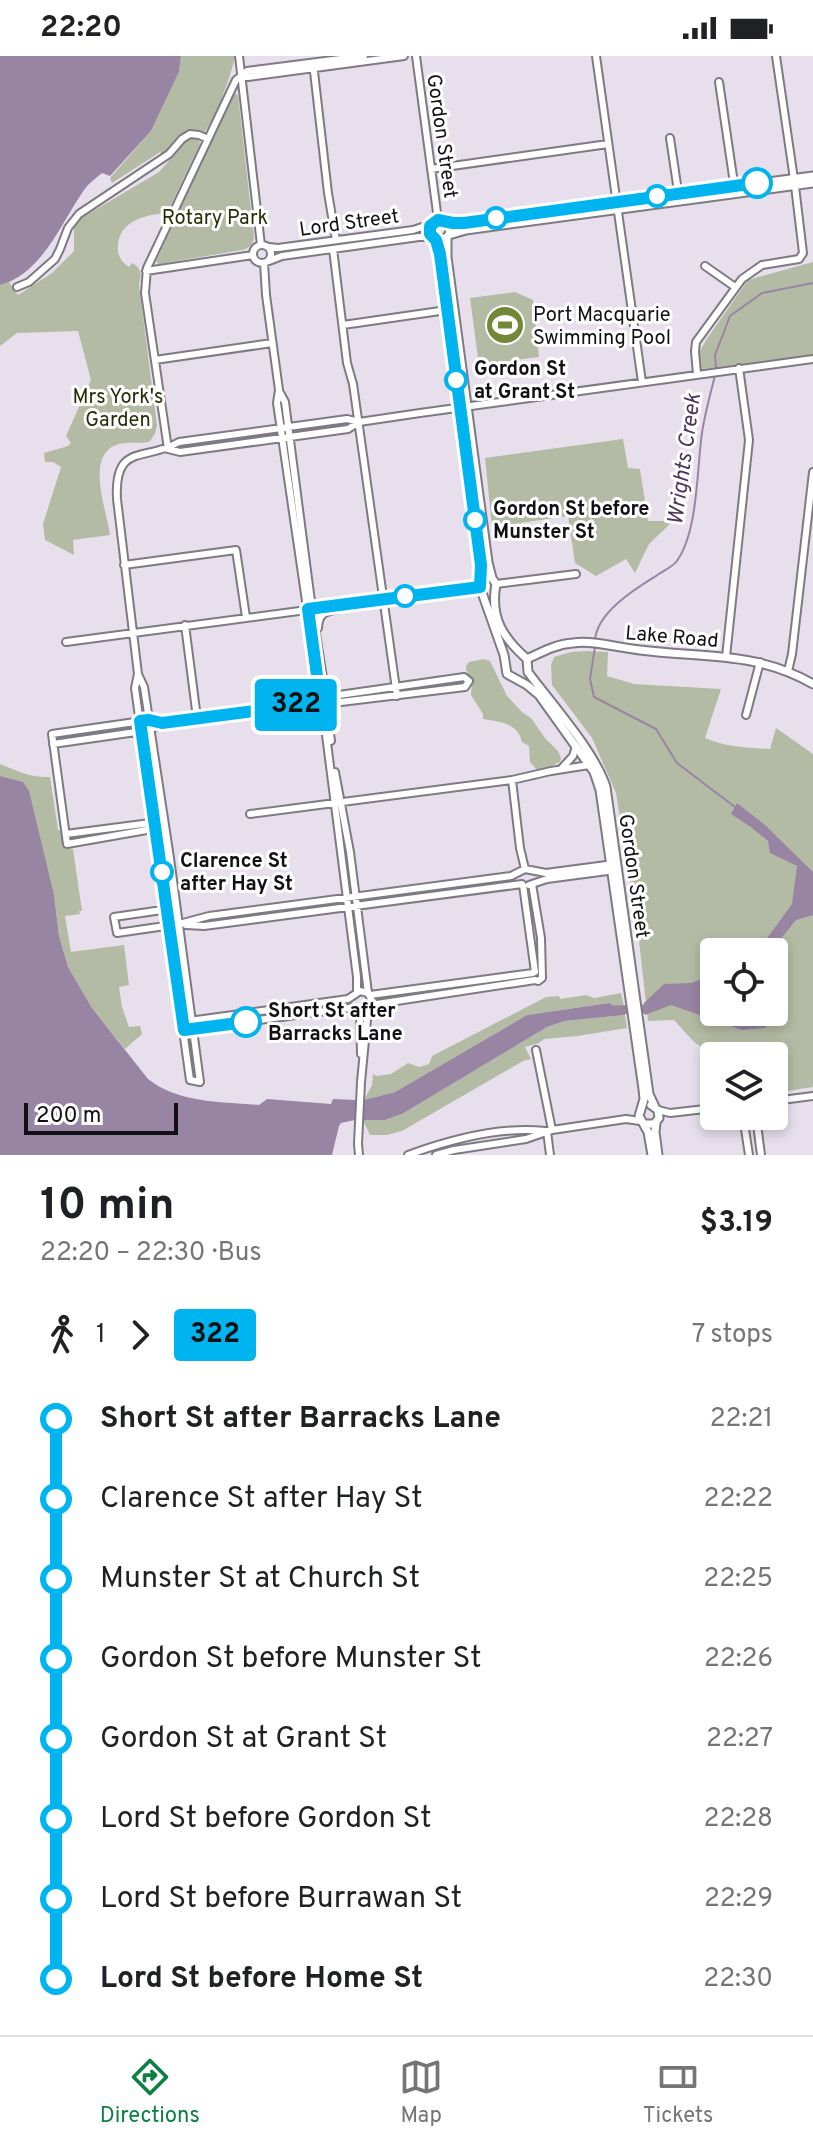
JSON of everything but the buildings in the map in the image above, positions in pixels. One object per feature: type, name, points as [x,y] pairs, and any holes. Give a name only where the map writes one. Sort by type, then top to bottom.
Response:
[{"type":"main road","name":"Lord Street","points":[[438,222],[464,223],[617,206],[794,182],[813,176]]},
{"type":"main road","name":"Lord Street","points":[[794,182],[813,183]]},
{"type":"main road","name":"Lord Street","points":[[448,236],[466,230],[617,206]]},
{"type":"main road","points":[[438,222],[430,229],[440,254],[447,310],[464,407],[488,562],[494,585],[494,602],[501,630],[529,663],[528,672],[518,679],[507,674],[504,655],[481,586],[481,565],[464,407],[447,257],[449,226],[438,222]]},
{"type":"main road","points":[[434,238],[443,240],[448,236]]},
{"type":"main road","points":[[481,586],[486,577],[494,585]]},
{"type":"main road","points":[[481,586],[488,594],[494,585]]},
{"type":"main road","name":"Lake Road","points":[[524,657],[556,646],[598,644],[760,662],[788,671],[813,684]]},
{"type":"main road","points":[[504,665],[511,655],[524,657]]},
{"type":"main road","name":"Gordon Street","points":[[528,672],[603,778],[608,797],[614,867]]},
{"type":"main road","name":"Gordon Street","points":[[518,679],[539,695],[594,772],[600,790],[635,1016],[643,1094],[640,1111]]},
{"type":"main road","name":"Gordon Street","points":[[635,1016],[649,1094],[656,1108]]},
{"type":"main road","points":[[647,1105],[656,1108],[655,1155],[648,1132],[641,1122],[640,1111],[647,1105]]},
{"type":"main road","points":[[641,1122],[650,1126],[657,1121]]},
{"type":"street","points":[[239,56],[265,246],[272,255],[266,262],[272,343],[279,390],[285,402],[286,438],[310,609],[318,706],[325,727],[352,871],[372,1002],[361,1073],[357,1155]]},
{"type":"street","points":[[313,66],[364,56]]},
{"type":"street","points":[[168,449],[145,293],[146,271],[236,80],[241,76],[249,77],[284,66],[313,66],[404,56]]},
{"type":"street","name":"Gordon Street","points":[[416,56],[438,222]]},
{"type":"street","points":[[596,56],[642,382]]},
{"type":"street","points":[[697,374],[696,342],[742,279],[762,265],[799,259],[803,253],[776,56]]},
{"type":"street","points":[[313,66],[336,240]]},
{"type":"street","points":[[719,82],[735,190]]},
{"type":"street","points":[[17,287],[29,282],[55,259],[68,228],[79,214],[169,154],[190,134],[208,139]]},
{"type":"street","points":[[670,138],[679,198]]},
{"type":"street","points":[[431,169],[608,144]]},
{"type":"street","name":"Lord Street","points":[[265,246],[278,248],[417,229],[438,222]]},
{"type":"street","name":"Lord Street","points":[[266,262],[282,256],[434,238]]},
{"type":"street","points":[[253,255],[256,247],[265,246]]},
{"type":"street","points":[[333,249],[397,696]]},
{"type":"street","points":[[146,271],[253,255]]},
{"type":"street","points":[[253,255],[258,262],[266,262]]},
{"type":"street","points":[[705,266],[735,287]]},
{"type":"street","points":[[343,325],[447,310]]},
{"type":"street","points":[[155,360],[272,343]]},
{"type":"street","points":[[138,674],[135,688],[190,1080],[200,1082],[124,565],[117,488],[120,469],[127,460],[168,449],[179,442],[347,419],[359,422],[813,359]]},
{"type":"street","points":[[726,657],[749,440],[739,368]]},
{"type":"street","points":[[168,449],[180,452],[286,438],[348,429],[359,422]]},
{"type":"street","points":[[788,671],[813,472]]},
{"type":"street","points":[[124,565],[236,550],[246,617]]},
{"type":"street","points":[[494,585],[576,574]]},
{"type":"street","points":[[66,642],[481,586]]},
{"type":"street","points":[[317,636],[322,613],[350,604]]},
{"type":"street","points":[[310,609],[328,694],[332,698],[329,727],[357,977],[352,1003],[358,1010],[361,1073]]},
{"type":"street","points":[[185,625],[197,718]]},
{"type":"street","points":[[746,715],[760,662]]},
{"type":"street","points":[[164,823],[156,830],[67,844],[52,734],[149,720],[162,723],[318,706],[325,710],[341,702],[465,687],[469,681],[464,677],[339,695],[318,695]]},
{"type":"street","points":[[53,744],[150,730],[162,723]]},
{"type":"street","points":[[561,769],[573,756],[576,746]]},
{"type":"street","points":[[250,814],[512,780],[589,765]]},
{"type":"street","points":[[512,780],[520,848],[526,870],[536,875],[533,883],[541,938],[536,975]]},
{"type":"street","points":[[66,834],[164,823]]},
{"type":"street","points":[[176,908],[114,917],[117,933],[169,926],[209,916],[511,876],[526,870],[546,873],[614,867]]},
{"type":"street","points":[[179,924],[210,926],[533,883],[614,867]]},
{"type":"street","points":[[526,870],[519,879],[536,975]]},
{"type":"street","points":[[343,872],[344,876],[349,876],[352,871]]},
{"type":"street","points":[[165,893],[174,892]]},
{"type":"street","points":[[379,893],[376,898],[380,902]]},
{"type":"street","points":[[322,900],[326,905],[323,910]]},
{"type":"street","points":[[209,916],[207,924],[210,926]]},
{"type":"street","points":[[172,948],[182,947]]},
{"type":"street","points":[[192,1025],[213,1018],[348,999],[365,991],[369,994],[536,975]]},
{"type":"street","points":[[183,1026],[214,1027],[310,1013],[358,1010],[536,975]]},
{"type":"street","points":[[401,991],[402,1000]]},
{"type":"street","points":[[181,1007],[190,1006]]},
{"type":"street","points":[[213,1018],[210,1022],[214,1027]]},
{"type":"street","points":[[536,1050],[550,1130],[550,1155]]},
{"type":"street","points":[[788,1099],[813,1096]]},
{"type":"street","points":[[656,1108],[670,1113]]},
{"type":"street","points":[[657,1121],[670,1113],[700,1110]]},
{"type":"street","points":[[626,1119],[640,1111]]},
{"type":"street","points":[[408,1155],[453,1140],[525,1129],[550,1130],[626,1119],[641,1122]]},
{"type":"street","points":[[436,1155],[526,1139],[550,1130]]},
{"type":"street","points":[[745,1130],[749,1155]]},
{"type":"street","points":[[758,1130],[761,1155]]},
{"type":"street","points":[[453,1140],[455,1153]]},
{"type":"street","points":[[443,1143],[445,1154]]},
{"type":"green space","points":[[181,56],[235,56],[213,118],[203,134],[187,132],[163,156],[160,152],[112,183],[110,178],[151,131],[179,72]]},
{"type":"green space","name":"Rotary Park","points":[[234,93],[238,95],[253,242],[242,250],[159,264],[157,259]]},
{"type":"green space","name":"Mrs York's Garden","points":[[189,138],[199,140],[200,144],[167,213],[135,220],[124,230],[118,245],[122,260],[129,267],[132,263],[136,265],[140,272],[139,285],[157,425],[155,434],[149,442],[120,444],[107,451],[102,461],[100,486],[110,535],[73,540],[74,555],[45,540],[43,524],[61,467],[45,462],[44,453],[71,443],[66,436],[91,380],[78,331],[17,333],[0,346],[0,285],[9,282],[18,295],[52,273],[74,251],[74,227],[78,220],[159,172]]},
{"type":"green space","points":[[813,262],[813,356],[701,369],[700,351],[748,280]]},
{"type":"green space","name":"Port Macquarie Swimming Pool","points":[[515,292],[533,300],[539,357],[485,364],[484,357],[478,358],[470,298]]},
{"type":"green space","points":[[623,439],[628,468],[640,469],[648,521],[673,521],[649,544],[635,573],[626,559],[596,576],[575,563],[568,516],[492,527],[485,458]]},
{"type":"green space","points":[[571,652],[608,652],[607,676],[634,684],[721,689],[705,738],[729,745],[770,749],[776,728],[813,754],[813,1087],[788,1091],[788,1042],[700,1042],[700,1046],[674,1020],[648,1021],[637,923],[616,793],[592,738],[552,685],[551,665],[554,657]]},
{"type":"green space","points":[[490,661],[507,696],[531,718],[558,751],[560,762],[537,770],[530,762],[529,746],[522,742],[517,731],[507,724],[483,719],[471,695],[472,680],[466,666],[469,662]]},
{"type":"green space","points":[[0,764],[31,775],[50,777],[58,830],[63,831],[65,849],[73,849],[82,911],[65,916],[71,952],[124,945],[129,985],[119,987],[122,1007],[129,1027],[140,1026],[142,1034],[125,1049],[92,1008],[68,967],[59,936],[54,895],[22,782],[0,776]]},
{"type":"green space","points":[[621,993],[624,1006],[615,1007],[608,1003],[527,1015],[395,1092],[364,1100],[372,1085],[373,1074],[391,1074],[408,1063],[419,1067],[429,1064],[432,1056],[546,997],[559,996],[560,999],[586,995],[594,998]]},
{"type":"green space","points":[[625,1015],[627,1028],[544,1039],[525,1047],[531,1059],[402,1131],[370,1135],[363,1120],[385,1120],[402,1114],[547,1027],[565,1021]]},
{"type":"shaded area","points":[[0,56],[181,56],[179,72],[151,131],[110,176],[102,173],[86,187],[39,259],[15,279],[0,285]]},
{"type":"shaded area","points":[[0,776],[23,782],[29,791],[68,967],[92,1008],[148,1079],[173,1093],[216,1102],[259,1105],[267,1099],[331,1104],[333,1099],[356,1100],[355,1120],[339,1126],[332,1155],[0,1155]]},
{"type":"shaded area","points":[[737,803],[765,825],[813,872],[813,915],[796,920],[781,938],[767,938],[792,904],[797,866],[770,853],[768,841],[731,814]]},
{"type":"shaded area","points":[[700,980],[700,1015],[671,1005],[645,1015],[644,1003],[664,984]]},
{"type":"shaded area","points":[[609,1003],[615,1007],[624,1006],[625,1015],[565,1021],[547,1027],[402,1114],[385,1120],[363,1120],[364,1100],[395,1092],[527,1015]]},
{"type":"shaded area","points":[[731,1026],[766,1026],[765,1028],[742,1030]]},
{"type":"waterway","name":"Wrights Creek","points":[[716,369],[715,355],[730,316],[762,293],[813,283]]},
{"type":"waterway","name":"Wrights Creek","points":[[595,641],[597,631],[609,612],[628,595],[672,566],[683,550],[692,521],[702,433],[715,375]]},
{"type":"waterway","name":"Wrights Creek","points":[[595,647],[590,679],[594,697],[656,729],[677,763],[735,807]]},
{"type":"waterway","points":[[613,1010],[645,1009]]},
{"type":"bus line","name":"322","points":[[246,1022],[184,1030],[140,721],[162,723],[315,703],[318,683],[308,609],[480,587],[481,565],[440,254],[436,240],[430,234],[430,226],[438,220],[464,223],[757,183]]},
{"type":"place","name":"Port Macquarie Swimming Pool","points":[[505,325]]},
{"type":"place","name":"Gordon St at Grant St","points":[[456,380]]},
{"type":"place","name":"Gordon St before Munster St","points":[[475,520]]},
{"type":"place","name":"Clarence St after Hay St","points":[[162,872]]},
{"type":"place","name":"Short St after Barracks Lane","points":[[246,1022]]}]
